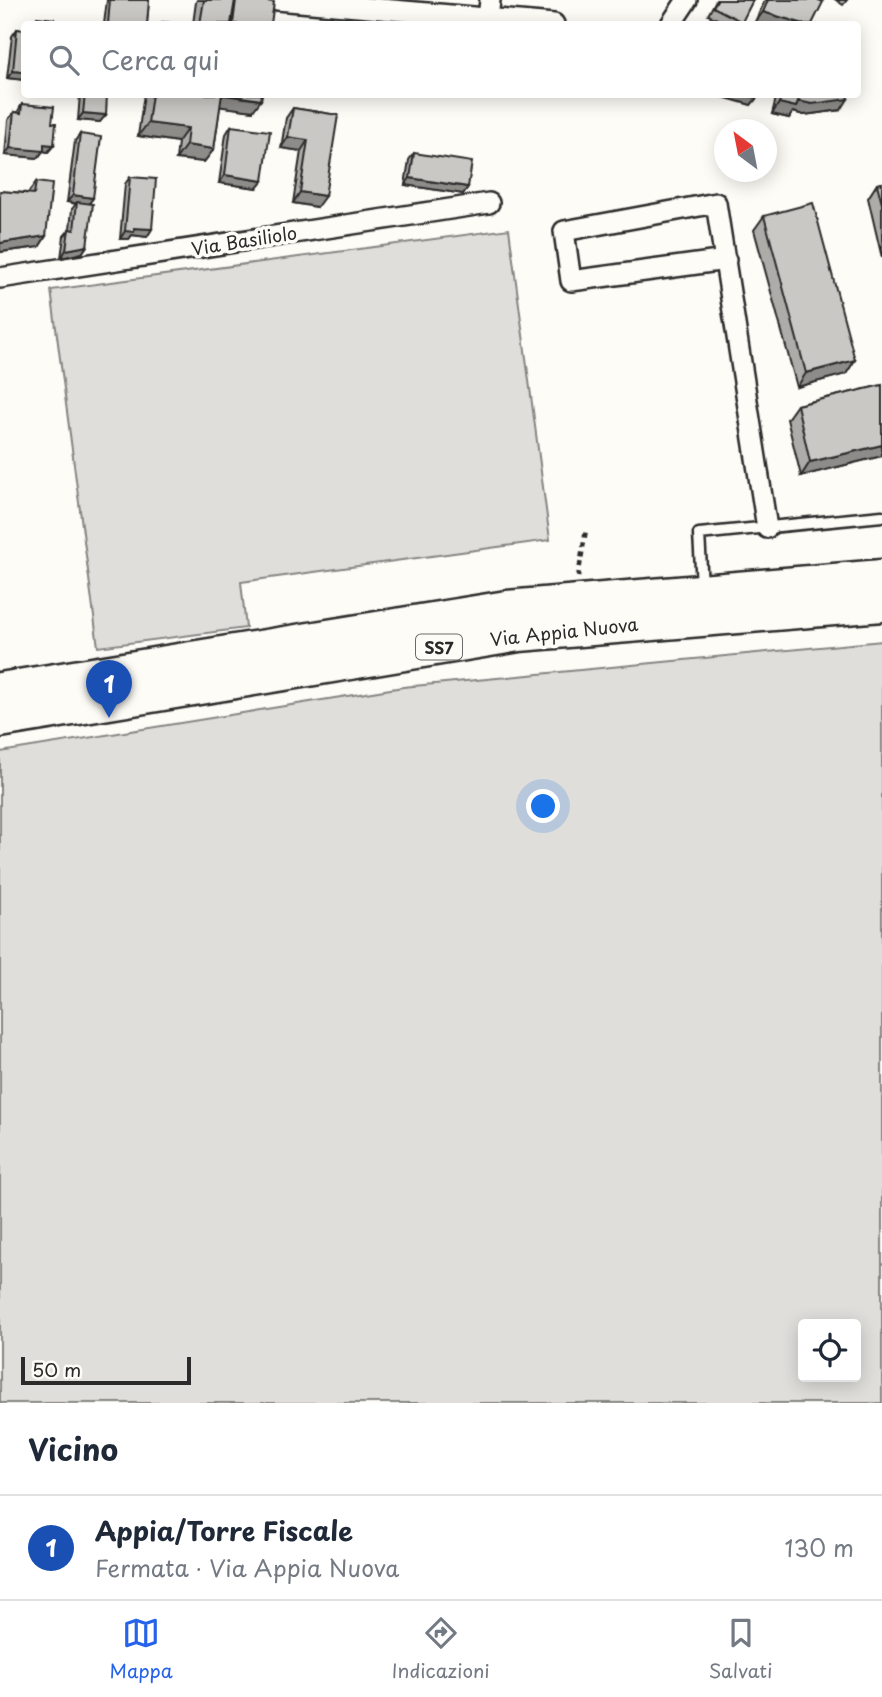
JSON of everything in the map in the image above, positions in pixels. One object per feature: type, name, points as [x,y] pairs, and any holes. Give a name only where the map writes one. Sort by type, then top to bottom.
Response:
[{"type":"main road","name":"Via Appia Nuova","points":[[0,689],[450,614],[587,599],[882,576]]},
{"type":"main road","name":"Via Appia Nuova","points":[[0,721],[519,635],[882,605]]},
{"type":"street","points":[[277,0],[489,9],[541,21]]},
{"type":"street","points":[[673,21],[687,0]]},
{"type":"street","name":"Via Basiliolo","points":[[0,278],[489,203]]},
{"type":"street","points":[[726,260],[571,281],[564,231],[716,203],[726,260],[767,528]]},
{"type":"lane","points":[[703,590],[699,534],[882,516]]},
{"type":"path","points":[[576,584],[586,530]]},
{"type":"shaded area","points":[[509,229],[550,540],[241,582],[246,628],[98,647],[51,290]]},
{"type":"shaded area","points":[[882,641],[882,1403],[0,1403],[0,752],[403,687]]},
{"type":"building","points":[[110,0],[149,0],[147,21],[108,21]]},
{"type":"building","points":[[204,0],[235,0],[232,21],[200,21]]},
{"type":"building","points":[[236,0],[274,2],[271,21],[233,21]]},
{"type":"building","points":[[717,0],[753,0],[742,21],[713,7]]},
{"type":"building","points":[[768,0],[823,2],[814,21],[794,21],[763,12]]},
{"type":"building","points":[[37,17],[54,19],[54,21],[36,21]]},
{"type":"building","points":[[17,29],[21,30],[21,72],[13,71]]},
{"type":"building","points":[[85,98],[107,98],[106,115],[83,113]]},
{"type":"building","points":[[151,98],[221,98],[214,149],[186,145],[188,128],[148,123]]},
{"type":"building","points":[[781,98],[848,99],[812,104],[798,101],[796,107],[779,103]]},
{"type":"building","points":[[22,104],[54,107],[54,145],[44,144],[44,151],[10,148],[14,112],[21,113]]},
{"type":"building","points":[[293,108],[338,115],[325,196],[300,192],[308,140],[288,137]]},
{"type":"building","points":[[231,126],[270,131],[263,181],[225,175]]},
{"type":"building","points":[[80,134],[101,137],[93,198],[73,195]]},
{"type":"building","points":[[414,153],[472,162],[468,187],[410,178]]},
{"type":"building","points":[[130,177],[156,179],[152,229],[134,228],[134,232],[125,231]]},
{"type":"building","points":[[36,182],[52,184],[46,236],[0,243],[0,191],[34,194]]},
{"type":"building","points":[[882,183],[882,204],[877,184]]},
{"type":"building","points":[[77,202],[93,204],[87,246],[66,250],[69,229],[74,230]]},
{"type":"building","points":[[813,203],[855,360],[806,373],[764,216]]},
{"type":"building","points":[[882,385],[882,445],[810,462],[797,405]]},
{"type":"place","name":"Appia/Torre Fiscale","points":[[109,718]]}]
